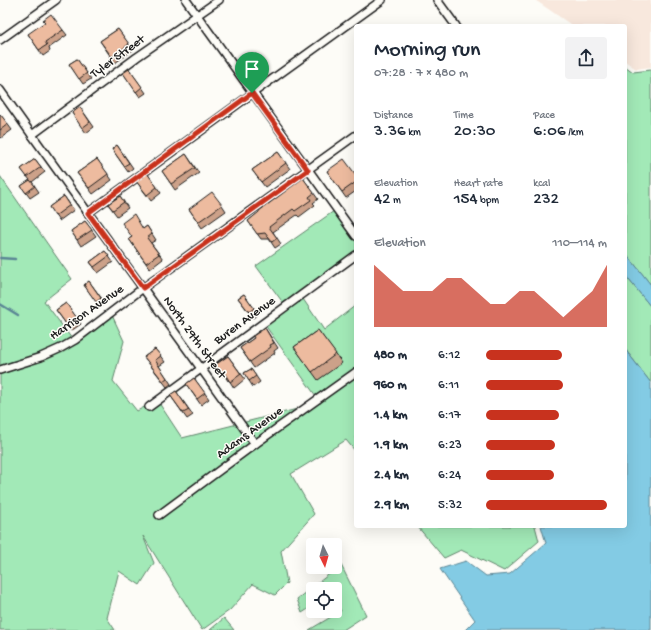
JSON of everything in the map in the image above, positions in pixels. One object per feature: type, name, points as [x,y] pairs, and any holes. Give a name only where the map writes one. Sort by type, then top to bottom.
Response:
[{"type":"street","points":[[0,40],[56,0]]},
{"type":"street","points":[[186,0],[354,233]]},
{"type":"street","name":"Tyler Street","points":[[32,135],[219,0]]},
{"type":"street","points":[[88,213],[382,0]]},
{"type":"street","points":[[440,1],[455,24]]},
{"type":"street","name":"North 29th Street","points":[[0,90],[255,444]]},
{"type":"street","name":"Harrison Avenue","points":[[0,370],[41,357],[75,340],[143,288],[354,136]]},
{"type":"street","name":"Buren Avenue","points":[[149,407],[354,256]]},
{"type":"street","name":"Adams Avenue","points":[[159,515],[354,373]]},
{"type":"shaded area","points":[[535,0],[651,0],[651,67],[636,69],[627,62],[627,24],[570,24]]},
{"type":"green space","points":[[627,68],[633,72],[651,70],[651,285],[627,255]]},
{"type":"green space","points":[[0,176],[72,279],[44,301],[72,339],[111,313],[124,341],[113,381],[137,411],[157,400],[182,438],[321,403],[262,321],[284,304],[256,266],[334,211],[354,238],[354,253],[299,293],[324,330],[354,307],[354,450],[346,440],[291,474],[314,514],[281,551],[287,583],[275,595],[253,584],[230,610],[202,630],[143,536],[154,563],[140,585],[119,571],[107,618],[115,630],[0,630]]},
{"type":"green space","points":[[627,277],[651,307],[651,383],[627,352]]},
{"type":"green space","points":[[419,528],[536,528],[539,541],[504,571],[461,550],[444,558]]},
{"type":"green space","points":[[342,567],[366,615],[343,630],[309,630],[329,618],[342,618],[342,582],[319,582],[329,574],[342,574]]},
{"type":"green space","points":[[306,592],[306,610],[302,613],[297,599]]},
{"type":"green space","points":[[224,618],[234,630],[210,630]]},
{"type":"water","points":[[627,255],[651,285],[651,307],[627,277]]},
{"type":"water","points":[[627,352],[651,383],[651,630],[465,630],[475,620],[440,569],[466,561],[486,576],[510,574],[546,543],[542,528],[627,528]]},
{"type":"building","points":[[51,14],[63,30],[45,42],[47,45],[39,50],[28,34],[45,22],[43,20]]},
{"type":"building","points":[[118,29],[129,44],[112,57],[100,41]]},
{"type":"building","points":[[77,59],[87,73],[79,79],[69,64]]},
{"type":"building","points":[[129,69],[142,87],[136,92],[123,73]]},
{"type":"building","points":[[80,107],[90,122],[82,128],[72,113]]},
{"type":"building","points":[[0,114],[8,124],[0,130]]},
{"type":"building","points":[[117,145],[129,163],[124,166],[112,149]]},
{"type":"building","points":[[278,152],[286,163],[261,182],[252,170]]},
{"type":"building","points":[[186,154],[195,168],[171,184],[162,171]]},
{"type":"building","points":[[35,159],[41,167],[27,177],[21,169]]},
{"type":"building","points":[[97,159],[108,174],[89,188],[77,173]]},
{"type":"building","points":[[344,159],[354,172],[354,183],[342,192],[327,171]]},
{"type":"building","points":[[147,173],[157,187],[147,195],[136,181]]},
{"type":"building","points":[[303,178],[314,193],[309,197],[311,200],[295,211],[293,209],[269,227],[277,238],[272,242],[265,233],[257,234],[248,221]]},
{"type":"building","points":[[30,180],[35,186],[26,193],[21,186]]},
{"type":"building","points":[[212,192],[222,205],[198,222],[189,209]]},
{"type":"building","points":[[64,196],[70,205],[55,216],[49,207]]},
{"type":"building","points":[[120,196],[124,202],[113,210],[108,204]]},
{"type":"building","points":[[134,214],[143,229],[147,226],[152,234],[147,238],[159,254],[146,263],[129,239],[132,237],[122,223]]},
{"type":"building","points":[[85,221],[92,230],[77,240],[71,231]]},
{"type":"building","points":[[105,251],[109,256],[94,267],[90,262]]},
{"type":"building","points":[[89,281],[101,298],[96,302],[84,285]]},
{"type":"building","points":[[244,294],[254,308],[249,312],[238,298]]},
{"type":"building","points":[[66,303],[77,318],[67,325],[56,310]]},
{"type":"building","points":[[265,328],[274,343],[270,345],[271,347],[250,362],[240,348],[254,338],[253,336]]},
{"type":"building","points":[[318,330],[336,354],[312,372],[294,347]]},
{"type":"building","points":[[155,349],[161,356],[155,360],[167,378],[163,381],[144,357]]},
{"type":"building","points":[[228,356],[241,374],[230,382],[225,374],[224,375],[215,365]]},
{"type":"building","points":[[251,369],[256,376],[249,381],[244,373]]},
{"type":"building","points":[[194,378],[205,393],[197,399],[186,384]]},
{"type":"building","points":[[176,391],[189,410],[183,413],[170,395]]},
{"type":"waterway","points":[[0,258],[15,259]]},
{"type":"waterway","points":[[0,304],[18,315]]},
{"type":"route","points":[[252,93],[308,170],[143,288],[88,213],[252,93]]}]
